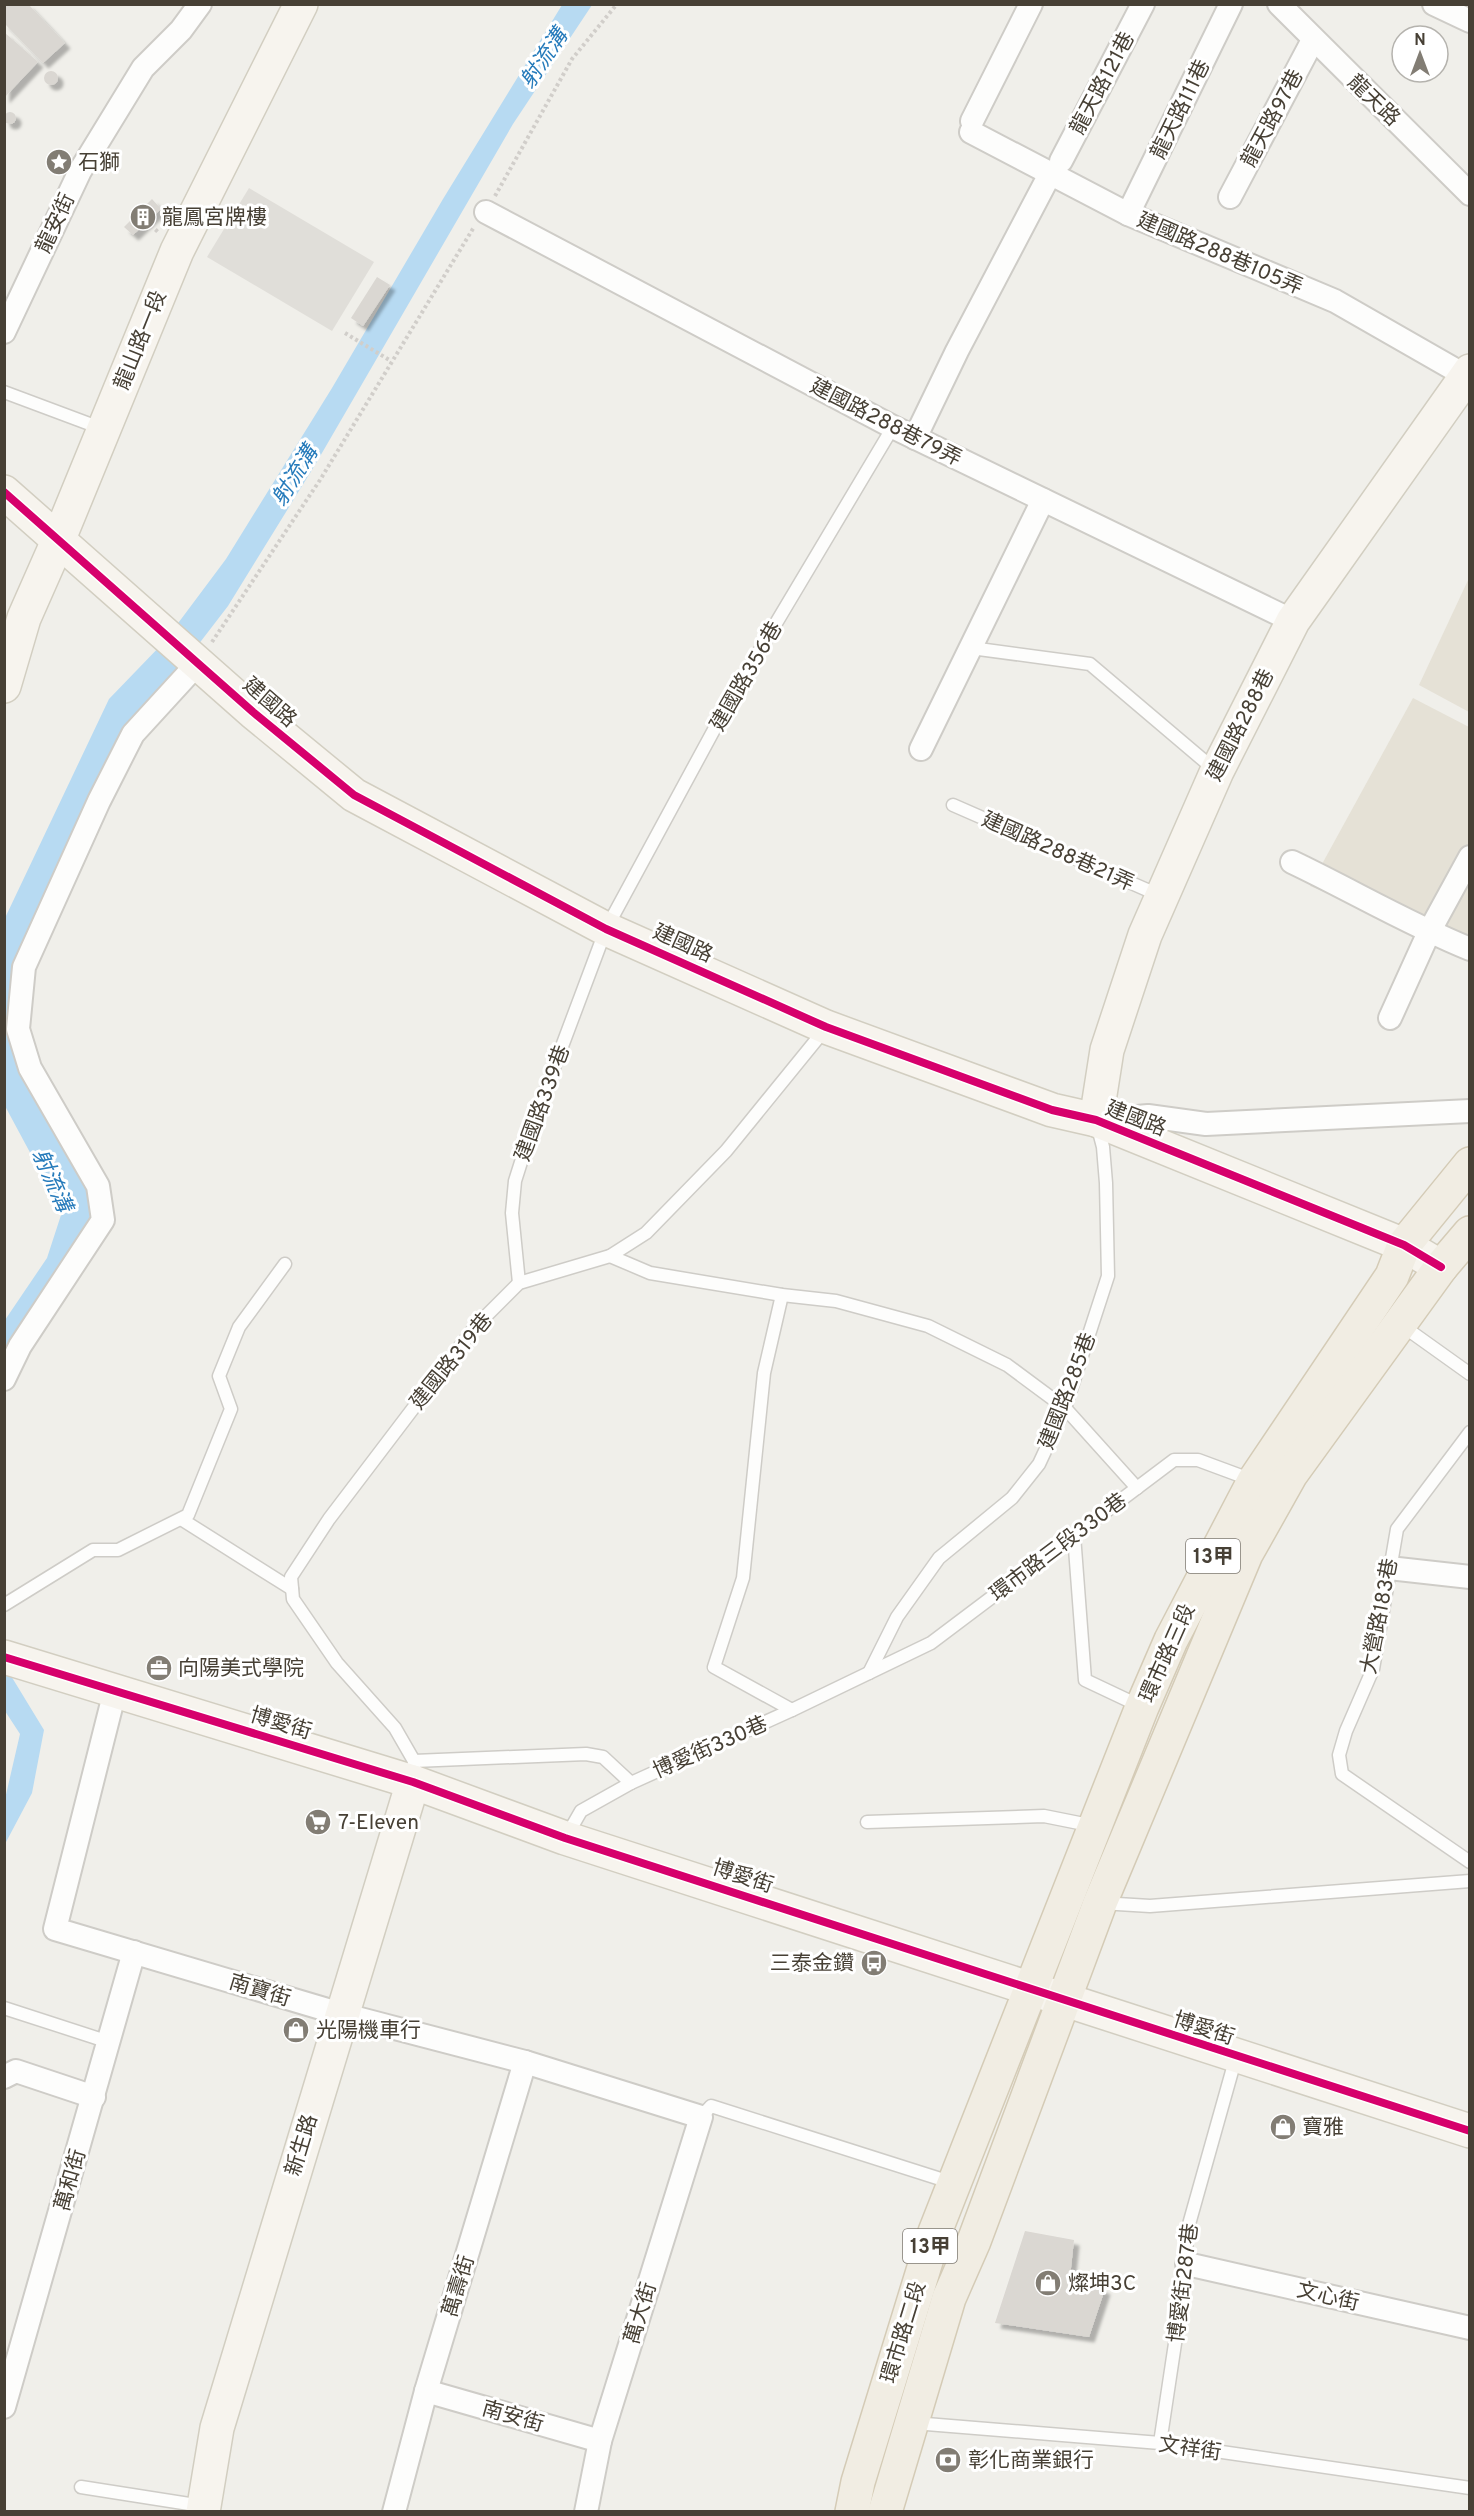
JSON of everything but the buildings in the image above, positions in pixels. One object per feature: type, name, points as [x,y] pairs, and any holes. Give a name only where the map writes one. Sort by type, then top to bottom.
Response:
[{"type":"main road","name":"環市路三段","points":[[1030,1988],[1171,1640],[1254,1481],[1392,1276],[1404,1245],[1470,1164]]},
{"type":"main road","name":"環市路三段","points":[[1063,2000],[1100,1903],[1246,1554],[1291,1474],[1399,1323],[1470,1233]]},
{"type":"main road","name":"環市路二段","points":[[852,2511],[858,2482],[935,2232],[1030,1988]]},
{"type":"main road","name":"環市路二段","points":[[885,2511],[949,2298],[974,2241],[1063,2000]]},
{"type":"street","name":"龍安街","points":[[4,332],[80,171],[143,68],[181,30],[200,4]]},
{"type":"street","name":"龍山路一段","points":[[4,686],[14,616],[58,541],[177,251],[301,4]]},
{"type":"street","name":"建國路288巷105弄","points":[[1031,4],[972,127],[1056,168],[1128,214],[1335,301],[1468,374]]},
{"type":"street","name":"龍天路121巷","points":[[915,438],[957,351],[1143,4]]},
{"type":"street","name":"龍天路111巷","points":[[1128,214],[1231,4]]},
{"type":"street","name":"龍天路","points":[[1279,4],[1470,194]]},
{"type":"street","points":[[1434,4],[1470,21]]},
{"type":"street","name":"龍天路97巷","points":[[1230,197],[1313,40]]},
{"type":"street","name":"建國路288巷79弄","points":[[486,212],[893,427],[1293,621]]},
{"type":"street","name":"建國路288巷","points":[[1096,1120],[1107,1050],[1146,935],[1217,771],[1293,621],[1468,374]]},
{"type":"street","name":"建國路","points":[[4,492],[253,712],[354,795],[606,929],[826,1027],[1052,1110],[1096,1120],[1404,1245],[1441,1267]]},
{"type":"street","points":[[921,749],[1042,500]]},
{"type":"street","points":[[4,1379],[21,1346],[103,1220],[98,1186],[30,1068],[18,1029],[24,967],[99,801],[133,734],[196,661]]},
{"type":"street","points":[[1390,1018],[1430,932],[1470,857]]},
{"type":"street","points":[[1292,862],[1430,932],[1470,949]]},
{"type":"street","name":"建國路","points":[[1096,1120],[1148,1116],[1206,1124],[1470,1111]]},
{"type":"street","points":[[1389,1568],[1470,1577]]},
{"type":"street","name":"博愛街","points":[[6,1655],[115,1691],[413,1772],[565,1838],[1470,2131]]},
{"type":"street","name":"南寶街","points":[[115,1691],[55,1929],[341,2014],[525,2062],[701,2117]]},
{"type":"street","name":"新生路","points":[[203,2509],[216,2428],[413,1772]]},
{"type":"street","name":"萬和街","points":[[4,2407],[134,1952]]},
{"type":"street","name":"萬壽街","points":[[394,2511],[426,2391],[525,2062]]},
{"type":"street","points":[[4,2077],[16,2071],[94,2097]]},
{"type":"street","name":"萬大街","points":[[586,2511],[600,2441],[701,2117]]},
{"type":"street","name":"文心街","points":[[1187,2264],[1470,2328]]},
{"type":"street","name":"南安街","points":[[426,2391],[600,2441]]},
{"type":"lane","points":[[4,392],[104,429]]},
{"type":"lane","name":"建國路356巷","points":[[606,929],[729,702],[893,427]]},
{"type":"lane","points":[[971,648],[1090,664],[1217,771]]},
{"type":"lane","name":"建國路288巷21弄","points":[[953,805],[1163,897]]},
{"type":"lane","name":"建國路339巷","points":[[519,1283],[512,1213],[515,1181],[534,1121],[606,929]]},
{"type":"lane","name":"建國路319巷","points":[[292,1589],[291,1577],[328,1519],[475,1327],[519,1283],[610,1256],[646,1233],[726,1151],[826,1027]]},
{"type":"lane","name":"建國路285巷","points":[[869,1672],[897,1617],[939,1558],[1012,1498],[1039,1464],[1065,1408],[1108,1276],[1106,1183],[1103,1147],[1096,1120]]},
{"type":"lane","points":[[610,1256],[650,1273],[782,1295],[836,1301],[928,1326],[1007,1365],[1065,1408],[1137,1488]]},
{"type":"lane","points":[[4,1605],[93,1550],[118,1550],[188,1515],[231,1410],[219,1376],[239,1328],[285,1264]]},
{"type":"lane","points":[[782,1295],[764,1373],[743,1578],[714,1667],[792,1710]]},
{"type":"lane","points":[[1399,1323],[1470,1374]]},
{"type":"lane","name":"大營路183巷","points":[[1470,1431],[1397,1529],[1373,1669],[1346,1731],[1339,1755],[1342,1774],[1470,1862]]},
{"type":"lane","name":"環市路三段330巷","points":[[869,1672],[931,1643],[1174,1460],[1198,1460],[1254,1481]]},
{"type":"lane","points":[[181,1519],[292,1589],[293,1599],[337,1663],[395,1728],[413,1772],[586,1754],[603,1757],[632,1783]]},
{"type":"lane","points":[[1074,1535],[1085,1680],[1142,1707]]},
{"type":"lane","name":"博愛街330巷","points":[[565,1838],[581,1811],[632,1783],[869,1672]]},
{"type":"lane","points":[[867,1822],[1044,1816],[1095,1826]]},
{"type":"lane","points":[[1100,1903],[1150,1906],[1470,1881]]},
{"type":"lane","points":[[4,2008],[109,2042]]},
{"type":"lane","name":"博愛街287巷","points":[[1160,2443],[1187,2264],[1186,2235],[1236,2057]]},
{"type":"lane","points":[[701,2117],[711,2106],[954,2183]]},
{"type":"lane","name":"文祥街","points":[[910,2423],[1160,2443],[1470,2488]]},
{"type":"lane","points":[[81,2487],[203,2509]]},
{"type":"path","points":[[196,661],[320,480],[465,239],[486,212],[572,59],[617,4]]},
{"type":"path","points":[[345,333],[392,361]]},
{"type":"shaded area","points":[[249,188],[374,262],[332,331],[207,257]]},
{"type":"shaded area","points":[[1469,578],[1469,712],[1419,685]]},
{"type":"shaded area","points":[[1413,698],[1469,727],[1469,952],[1310,886]]},
{"type":"water","name":"射流溝","points":[[562,5],[592,5],[513,124],[315,465],[228,606],[188,658],[19,963],[10,995],[14,1051],[89,1190],[90,1219],[5,1358],[5,1320],[47,1258],[62,1212],[5,1106],[5,918],[109,699],[164,642],[226,559],[332,388],[443,199]]},
{"type":"water","points":[[5,1666],[44,1730],[32,1793],[5,1844],[5,1799],[20,1734],[5,1711]]},
{"type":"cycle path","points":[[4,492],[253,712],[354,795],[606,929],[826,1027],[1052,1110],[1096,1120],[1404,1245],[1441,1267]]},
{"type":"cycle path","points":[[4,1657],[413,1782],[565,1838],[1470,2131]]},
{"type":"place","name":"石獅","points":[[59,162]]},
{"type":"place","name":"龍鳳宮牌樓","points":[[143,217]]},
{"type":"place","name":"向陽美式學院","points":[[159,1668]]},
{"type":"place","name":"7-Eleven","points":[[318,1822]]},
{"type":"place","name":"三泰金鑽","points":[[874,1963]]},
{"type":"place","name":"光陽機車行","points":[[296,2030]]},
{"type":"place","name":"寶雅","points":[[1283,2127]]},
{"type":"place","name":"燦坤3C","points":[[1048,2283]]},
{"type":"place","name":"彰化商業銀行","points":[[948,2460]]}]
